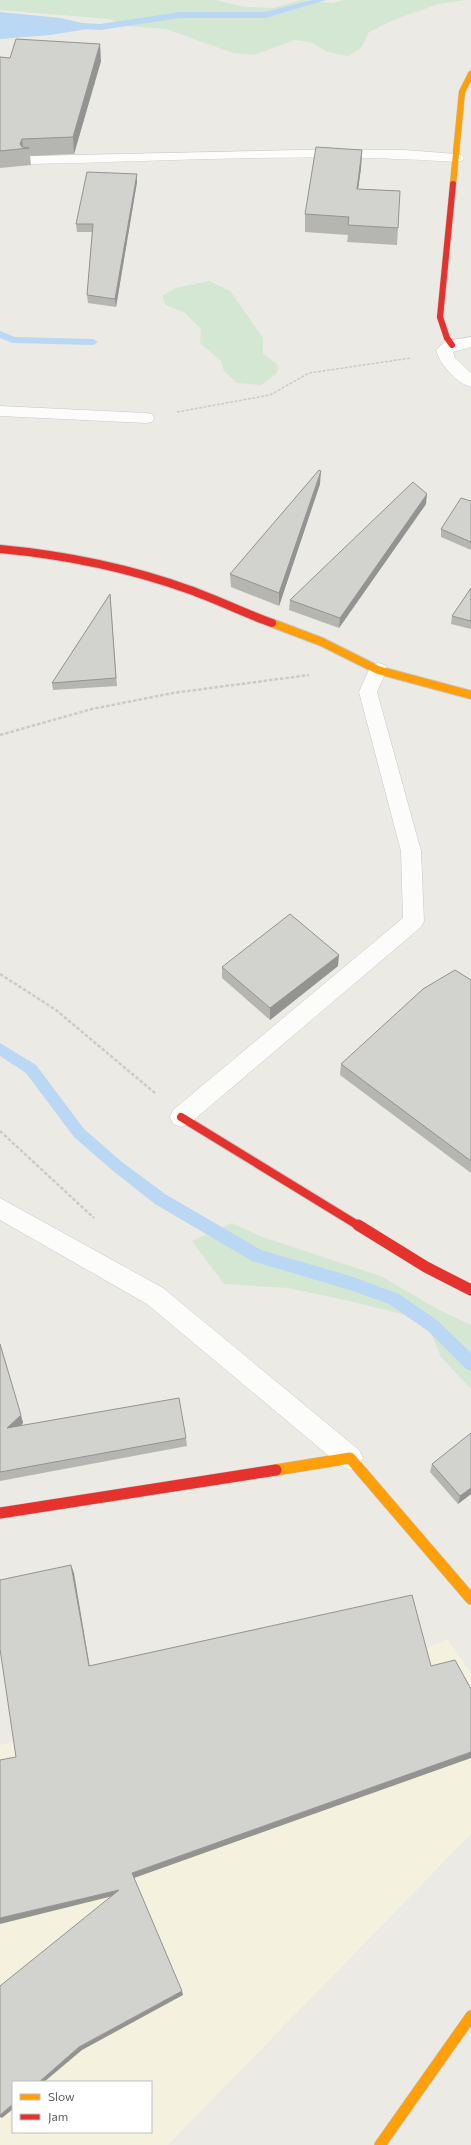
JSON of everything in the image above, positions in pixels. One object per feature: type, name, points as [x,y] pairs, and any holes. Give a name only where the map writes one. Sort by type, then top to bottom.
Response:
[{"type":"street","points":[[471,74],[462,92],[457,158],[440,317],[447,338],[447,360],[471,382]]},
{"type":"street","points":[[30,160],[296,154],[404,154],[457,158]]},
{"type":"street","points":[[448,347],[471,342]]},
{"type":"street","points":[[0,411],[146,418]]},
{"type":"street","points":[[0,549],[46,553],[103,564],[180,586],[252,616],[322,642],[378,670],[471,695]]},
{"type":"street","points":[[378,670],[368,692],[411,851],[414,921],[181,1117],[426,1267],[471,1290]]},
{"type":"street","points":[[0,1208],[155,1296],[350,1458],[471,1599]]},
{"type":"street","points":[[0,1512],[350,1458]]},
{"type":"street","points":[[380,2145],[471,2016]]},
{"type":"path","points":[[146,418],[270,395],[309,373],[416,357],[448,347]]},
{"type":"path","points":[[0,735],[92,709],[173,693],[330,672],[356,659]]},
{"type":"path","points":[[0,974],[56,1010],[94,1043],[126,1066],[181,1117]]},
{"type":"path","points":[[0,1131],[32,1159],[99,1223]]},
{"type":"shaded area","points":[[447,1639],[471,1673],[471,1834],[168,2145],[0,2145],[0,1745],[422,1650]]},
{"type":"green space","points":[[0,0],[216,0],[244,7],[273,8],[301,0],[332,3],[344,0],[466,0],[438,4],[391,21],[369,32],[361,48],[348,56],[328,52],[310,42],[294,40],[254,55],[233,53],[166,29],[127,26],[110,19],[0,10]]},
{"type":"green space","points":[[209,281],[230,291],[263,338],[263,354],[277,364],[278,369],[276,374],[261,385],[237,383],[224,371],[221,361],[200,343],[201,329],[185,313],[166,305],[162,296],[176,288]]},
{"type":"green space","points":[[232,1223],[262,1237],[381,1276],[437,1309],[471,1325],[471,1389],[441,1357],[426,1320],[354,1302],[288,1288],[224,1284],[192,1241]]},
{"type":"water","points":[[0,12],[60,18],[100,27],[50,35],[0,39]]},
{"type":"building","points":[[16,39],[100,44],[73,137],[22,139],[20,144],[22,147],[29,148],[0,151],[0,57],[10,58]]},
{"type":"building","points":[[316,147],[362,150],[357,189],[400,191],[398,228],[348,225],[349,217],[305,214]]},
{"type":"building","points":[[87,172],[137,174],[115,299],[87,295],[93,224],[76,224]]},
{"type":"building","points":[[319,470],[321,471],[279,593],[230,574]]},
{"type":"building","points":[[413,482],[427,494],[340,618],[290,600]]},
{"type":"building","points":[[461,498],[471,501],[471,542],[441,529]]},
{"type":"building","points":[[471,588],[471,621],[452,616]]},
{"type":"building","points":[[110,594],[116,678],[52,683]]},
{"type":"building","points":[[290,914],[339,955],[270,1008],[222,967]]},
{"type":"building","points":[[455,970],[471,980],[471,1161],[341,1064],[423,989]]},
{"type":"building","points":[[0,1344],[21,1415],[7,1428],[179,1398],[186,1438],[0,1472]]},
{"type":"building","points":[[471,1433],[471,1488],[460,1496],[432,1464]]},
{"type":"building","points":[[71,1565],[89,1666],[412,1595],[431,1666],[455,1660],[471,1689],[471,1752],[132,1873],[182,1991],[79,2047],[40,2081],[12,2081],[12,2105],[0,2115],[0,1986],[119,1890],[0,1918],[0,1760],[16,1757],[0,1649],[0,1580]]},
{"type":"waterway","points":[[82,26],[100,27],[180,15],[265,15],[322,0]]},
{"type":"waterway","points":[[0,334],[13,340],[93,342]]},
{"type":"waterway","points":[[0,1049],[31,1069],[79,1133],[117,1166],[160,1199],[257,1256],[350,1283],[394,1299],[433,1326],[471,1364]]},
{"type":"traffic: slow","points":[[453,184],[462,92],[471,74]]},
{"type":"traffic: slow","points":[[272,623],[322,642],[378,670],[471,695]]},
{"type":"traffic: slow","points":[[276,1470],[350,1458],[471,1599]]},
{"type":"traffic: slow","points":[[380,2145],[471,2016]]},
{"type":"traffic: jam","points":[[452,345],[447,338],[440,317],[453,184]]},
{"type":"traffic: jam","points":[[0,549],[45,554],[113,567],[191,590],[272,623]]},
{"type":"traffic: jam","points":[[181,1117],[426,1267],[471,1290]]},
{"type":"traffic: jam","points":[[0,1513],[276,1470]]}]
